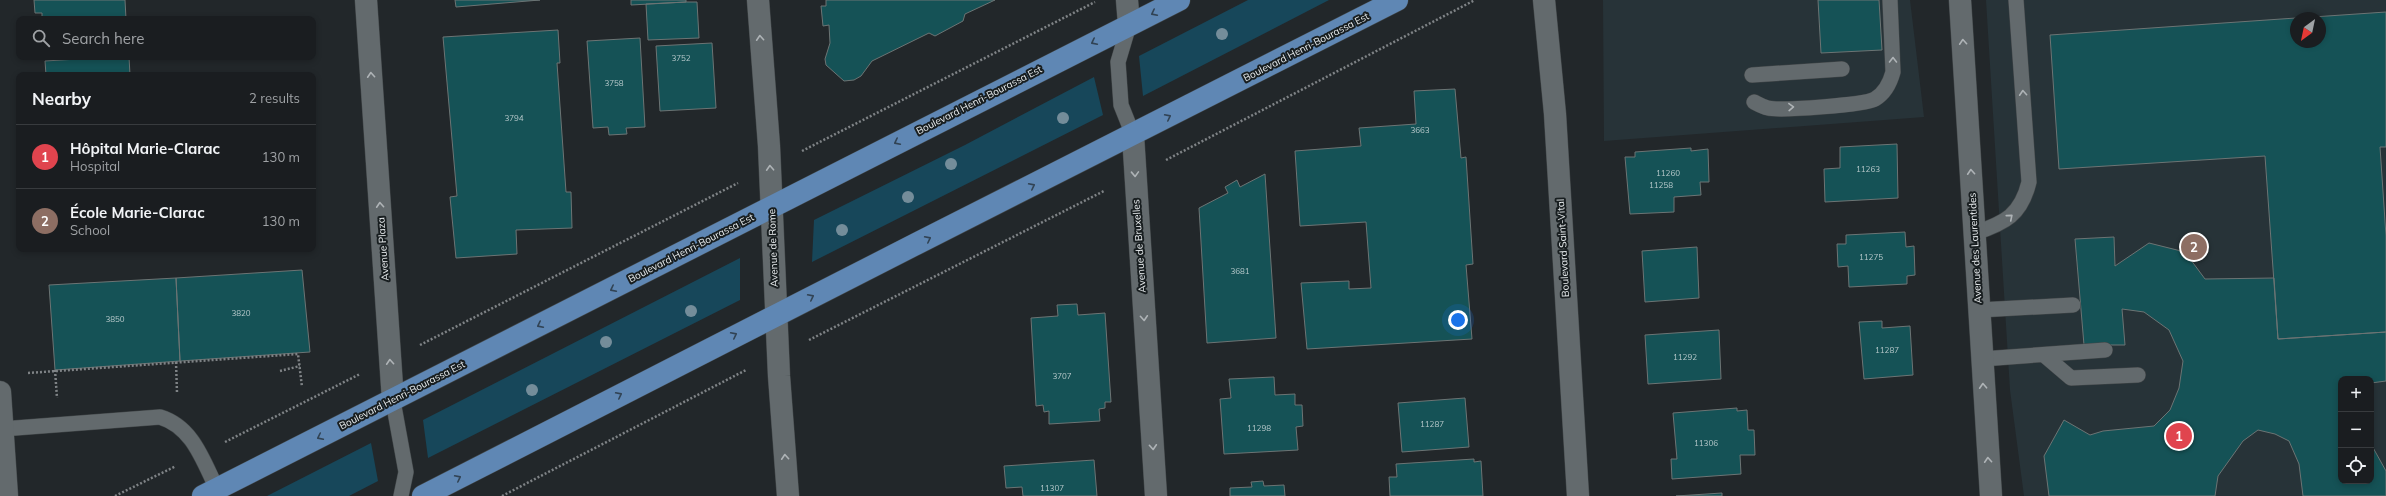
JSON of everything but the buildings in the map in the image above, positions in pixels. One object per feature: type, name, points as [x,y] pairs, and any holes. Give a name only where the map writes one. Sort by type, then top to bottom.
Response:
[{"type":"main road","name":"Boulevard Henri-Bourassa Est","points":[[210,492],[393,401],[1178,0]]},
{"type":"main road","name":"Boulevard Henri-Bourassa Est","points":[[423,496],[776,314],[1133,135],[1397,0]]},
{"type":"street","name":"Avenue Plaza","points":[[366,0],[393,401]]},
{"type":"street","name":"Avenue de Rome","points":[[758,0],[772,207],[776,314],[788,496]]},
{"type":"street","name":"Avenue de Bruxelles","points":[[1127,0],[1129,25]]},
{"type":"street","name":"Boulevard Saint-Vital","points":[[1544,0],[1555,114],[1578,496]]},
{"type":"street","name":"Avenue des Laurentides","points":[[1960,0],[1991,496]]},
{"type":"street","name":"Avenue de Bruxelles","points":[[1133,135],[1135,196],[1156,496]]},
{"type":"street","points":[[0,392],[7,496]]},
{"type":"lane","points":[[1754,102],[1768,108],[1857,105],[1877,97],[1887,88],[1893,72],[1890,0]]},
{"type":"lane","points":[[1975,233],[1998,225],[2020,208],[2029,182],[2016,0]]},
{"type":"lane","name":"Avenue de Bruxelles","points":[[1129,25],[1118,62],[1121,105],[1133,135]]},
{"type":"lane","points":[[1752,75],[1842,69]]},
{"type":"lane","points":[[1979,310],[2073,305]]},
{"type":"lane","points":[[1982,359],[2105,350]]},
{"type":"lane","points":[[2044,355],[2071,378],[2138,375]]},
{"type":"lane","name":"Avenue Plaza","points":[[393,401],[406,472],[401,496]]},
{"type":"lane","points":[[2,429],[160,417],[171,420],[186,432],[193,442],[210,492]]},
{"type":"path","points":[[1159,163],[1475,0]]},
{"type":"path","points":[[826,139],[1096,2]]},
{"type":"path","points":[[441,335],[730,187]]},
{"type":"path","points":[[822,333],[1085,200]]},
{"type":"path","points":[[28,373],[298,354],[302,387]]},
{"type":"path","points":[[280,371],[300,366]]},
{"type":"path","points":[[502,496],[744,371]]},
{"type":"path","points":[[229,440],[358,375]]},
{"type":"path","points":[[115,496],[160,474]]},
{"type":"shaded area","points":[[1248,0],[1329,0],[1143,96],[1139,56]]},
{"type":"shaded area","points":[[1603,0],[1910,0],[1924,117],[1604,141]]},
{"type":"shaded area","points":[[1986,0],[2386,0],[2386,496],[2024,496],[2010,390]]},
{"type":"shaded area","points":[[1094,77],[1103,115],[812,262],[814,220],[965,145]]},
{"type":"shaded area","points":[[740,258],[740,300],[428,458],[423,420]]},
{"type":"shaded area","points":[[371,443],[378,481],[349,496],[267,496]]},
{"type":"place","name":"École Marie-Clarac","points":[[2194,247]]},
{"type":"place","name":"Hôpital Marie-Clarac","points":[[2179,436]]}]
